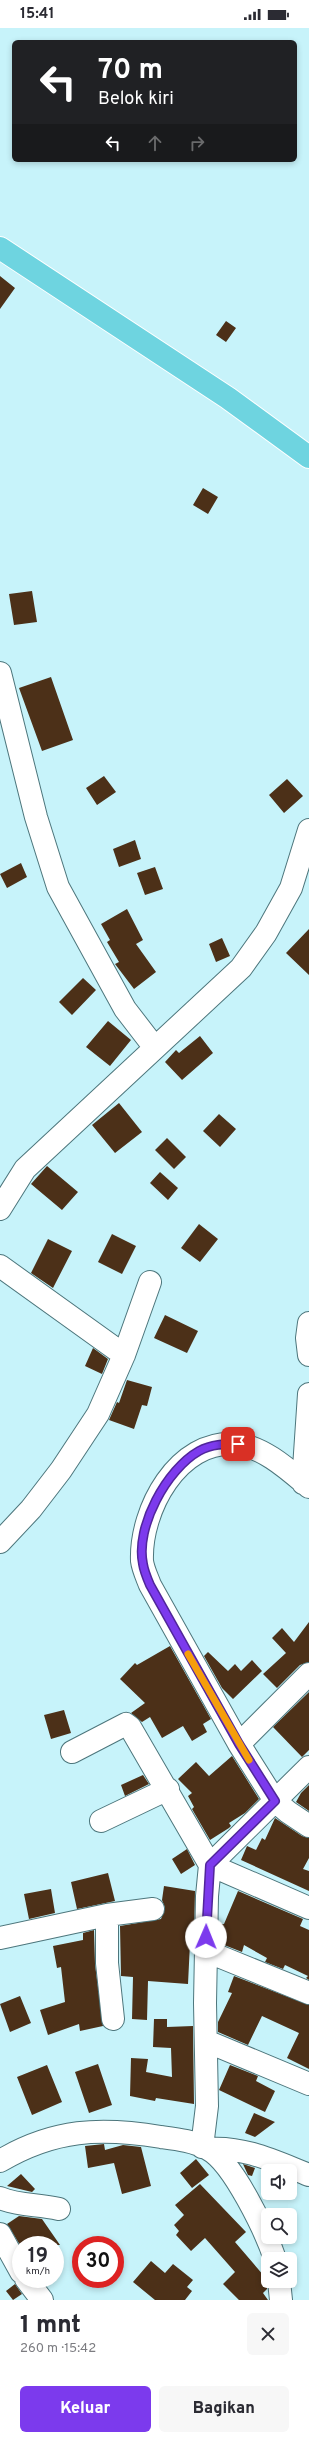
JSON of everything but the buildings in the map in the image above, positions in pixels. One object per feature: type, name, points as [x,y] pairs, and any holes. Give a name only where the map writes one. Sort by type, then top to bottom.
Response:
[{"type":"main road","points":[[0,248],[228,398],[309,457]]},
{"type":"street","points":[[0,673],[36,816],[58,887],[125,1009],[155,1048]]},
{"type":"street","points":[[0,1209],[25,1169],[241,968],[266,933],[291,888],[309,830]]},
{"type":"street","points":[[0,1266],[124,1355]]},
{"type":"street","points":[[0,1542],[44,1492],[98,1414],[124,1355],[150,1282]]},
{"type":"street","points":[[309,1323],[307,1338],[309,1354]]},
{"type":"street","points":[[306,1485],[309,1394]]},
{"type":"street","points":[[306,1485],[267,1455],[248,1447],[222,1444],[210,1446],[198,1452],[174,1473],[157,1497],[147,1523],[143,1542],[142,1563],[150,1585],[239,1744],[275,1801],[309,1826]]},
{"type":"street","points":[[239,1744],[309,1674]]},
{"type":"street","points":[[72,1752],[126,1724],[130,1726],[168,1789],[210,1865],[206,1951],[207,2106],[205,2148]]},
{"type":"street","points":[[210,1865],[309,1767]]},
{"type":"street","points":[[100,1821],[168,1789]]},
{"type":"street","points":[[210,1865],[309,1908]]},
{"type":"street","points":[[0,1938],[107,1915],[153,1909]]},
{"type":"street","points":[[107,1915],[107,1963],[113,2019]]},
{"type":"street","points":[[206,1951],[309,1993]]},
{"type":"street","points":[[206,2041],[309,2084]]},
{"type":"street","points":[[0,2161],[20,2149],[60,2134],[96,2130],[137,2133],[185,2141],[205,2148],[224,2147],[250,2152],[309,2175]]},
{"type":"street","points":[[205,2148],[228,2169],[266,2233],[273,2252]]},
{"type":"street","points":[[0,2198],[16,2204],[36,2204],[59,2209]]},
{"type":"street","points":[[0,2234],[12,2256]]},
{"type":"street","points":[[33,2288],[42,2300]]},
{"type":"street","points":[[280,2288],[281,2300]]},
{"type":"slow traffic","points":[[188,1654],[249,1760]]},
{"type":"route","points":[[206,1937],[207,1896],[210,1865],[230,1847],[275,1801],[239,1744],[150,1585],[142,1563],[143,1542],[147,1523],[157,1497],[165,1484],[184,1462],[210,1446],[238,1444]]}]
